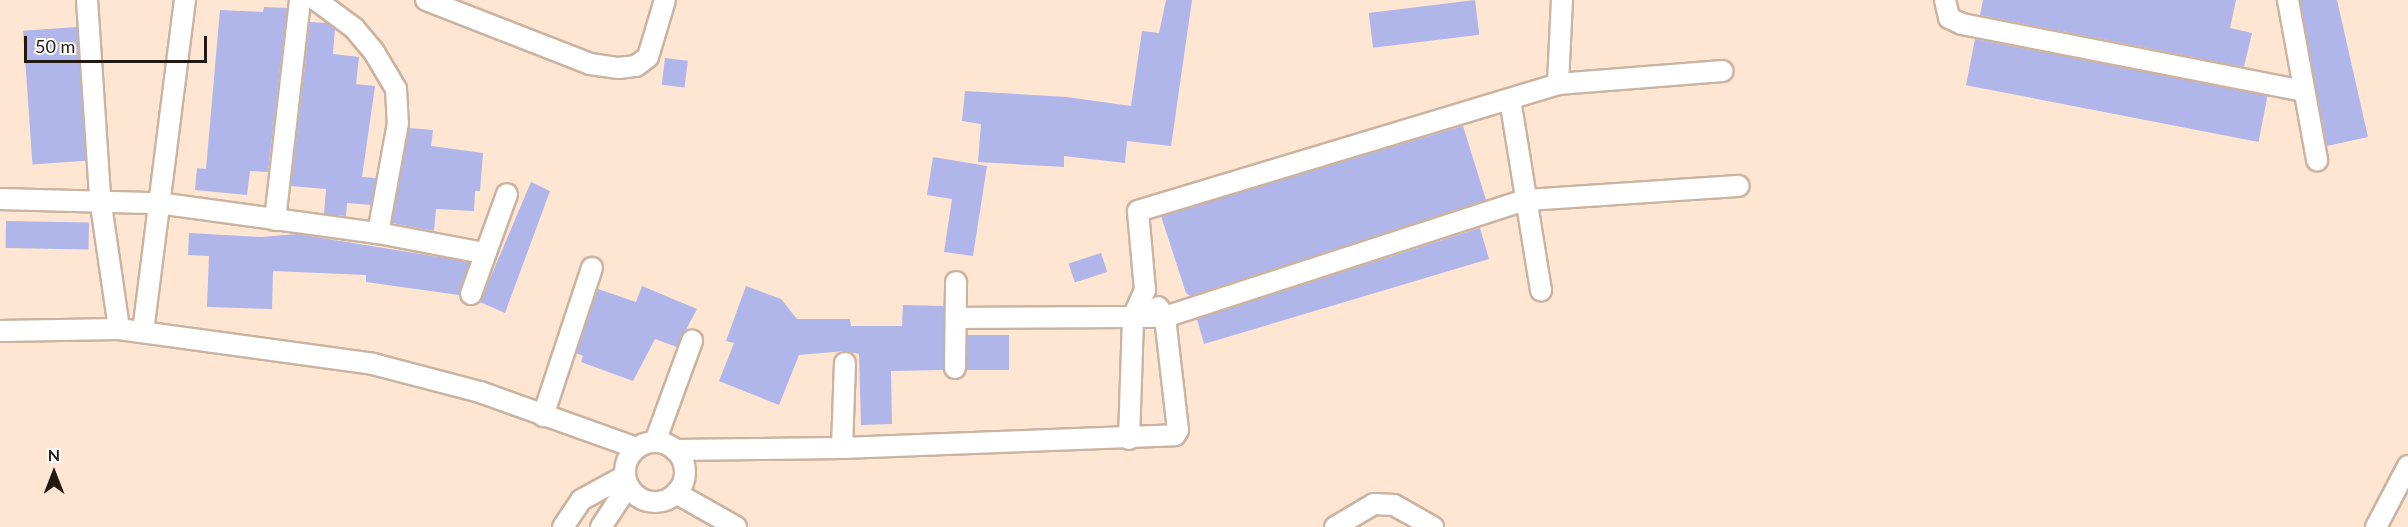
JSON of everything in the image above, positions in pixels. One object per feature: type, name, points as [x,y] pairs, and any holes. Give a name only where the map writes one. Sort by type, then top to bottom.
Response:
[{"type":"street","points":[[87,0],[100,198],[118,329]]},
{"type":"street","points":[[143,332],[185,0]]},
{"type":"street","points":[[275,220],[300,0]]},
{"type":"street","points":[[316,0],[354,28],[374,51],[396,89],[398,123],[378,233]]},
{"type":"street","points":[[426,0],[590,64],[619,68],[636,66],[648,57],[664,0]]},
{"type":"street","points":[[1558,84],[1562,0]]},
{"type":"street","points":[[1945,0],[1949,18],[1962,24],[2302,92]]},
{"type":"street","points":[[2288,0],[2302,92],[2317,160]]},
{"type":"street","points":[[1129,439],[1133,317],[1145,290],[1138,211],[1558,84],[1722,71]]},
{"type":"street","points":[[1510,99],[1541,291]]},
{"type":"street","points":[[956,318],[1166,317],[1526,200],[1739,186]]},
{"type":"street","points":[[471,294],[507,194]]},
{"type":"street","points":[[0,199],[100,198],[158,203],[378,233],[484,253]]},
{"type":"street","points":[[543,416],[591,268]]},
{"type":"street","points":[[955,368],[956,282]]},
{"type":"street","points":[[601,527],[626,481],[629,456],[636,448],[655,442],[675,450],[842,448],[1169,437],[1178,430],[1166,317],[1145,290]]},
{"type":"street","points":[[0,331],[118,329],[373,364],[426,375],[636,448]]},
{"type":"street","points":[[655,442],[692,341]]},
{"type":"street","points":[[842,448],[845,363]]},
{"type":"street","points":[[675,450],[684,467],[676,493]]},
{"type":"street","points":[[2376,527],[2408,466]]},
{"type":"street","points":[[626,481],[643,500],[654,502],[676,493]]},
{"type":"street","points":[[562,527],[581,500],[626,481]]},
{"type":"street","points":[[676,493],[736,527]]},
{"type":"street","points":[[1335,527],[1374,504],[1394,505],[1433,527]]},
{"type":"building","points":[[1166,0],[1192,0],[1171,146],[1127,141],[1125,163],[1064,156],[1064,167],[978,162],[981,124],[962,121],[965,91],[1067,97],[1131,106],[1142,31],[1159,33]]},
{"type":"building","points":[[1475,0],[1479,35],[1373,48],[1369,13]]},
{"type":"building","points":[[1983,0],[2236,0],[2230,28],[2252,33],[2244,67],[1980,15]]},
{"type":"building","points":[[2300,0],[2337,0],[2368,137],[2327,146]]},
{"type":"building","points":[[264,7],[287,8],[268,172],[250,171],[247,195],[195,190],[197,168],[206,169],[220,10],[263,12]]},
{"type":"building","points":[[310,22],[327,23],[335,29],[333,54],[359,57],[356,84],[375,86],[362,177],[376,178],[371,205],[347,203],[346,216],[324,214],[326,189],[291,186]]},
{"type":"building","points":[[77,27],[86,161],[32,164],[23,31]]},
{"type":"building","points":[[1975,39],[2268,96],[2259,142],[1966,85]]},
{"type":"building","points":[[665,58],[688,61],[685,88],[662,85]]},
{"type":"building","points":[[1463,126],[1486,200],[1190,296],[1186,293],[1161,216]]},
{"type":"building","points":[[409,128],[433,130],[431,146],[483,153],[480,191],[475,191],[474,211],[436,209],[434,231],[392,223]]},
{"type":"building","points":[[933,157],[987,166],[973,256],[944,252],[952,199],[927,195]]},
{"type":"building","points":[[531,182],[550,191],[505,313],[480,302]]},
{"type":"building","points":[[6,221],[89,222],[89,249],[6,248]]},
{"type":"building","points":[[1480,228],[1489,259],[1204,344],[1197,319]]},
{"type":"building","points":[[189,233],[261,237],[297,234],[470,262],[459,295],[366,282],[366,275],[273,271],[272,309],[207,307],[209,256],[188,255]]},
{"type":"building","points":[[1101,253],[1107,272],[1075,283],[1069,264]]},
{"type":"building","points":[[642,286],[697,309],[677,347],[655,339],[633,381],[581,362],[583,356],[576,353],[598,289],[636,302]]},
{"type":"building","points":[[746,286],[781,299],[797,319],[850,319],[851,326],[902,326],[903,305],[944,306],[943,370],[891,371],[892,424],[861,425],[859,354],[845,351],[799,355],[779,405],[719,381],[734,343],[726,341]]},
{"type":"building","points":[[967,335],[1009,335],[1009,370],[967,370]]}]
